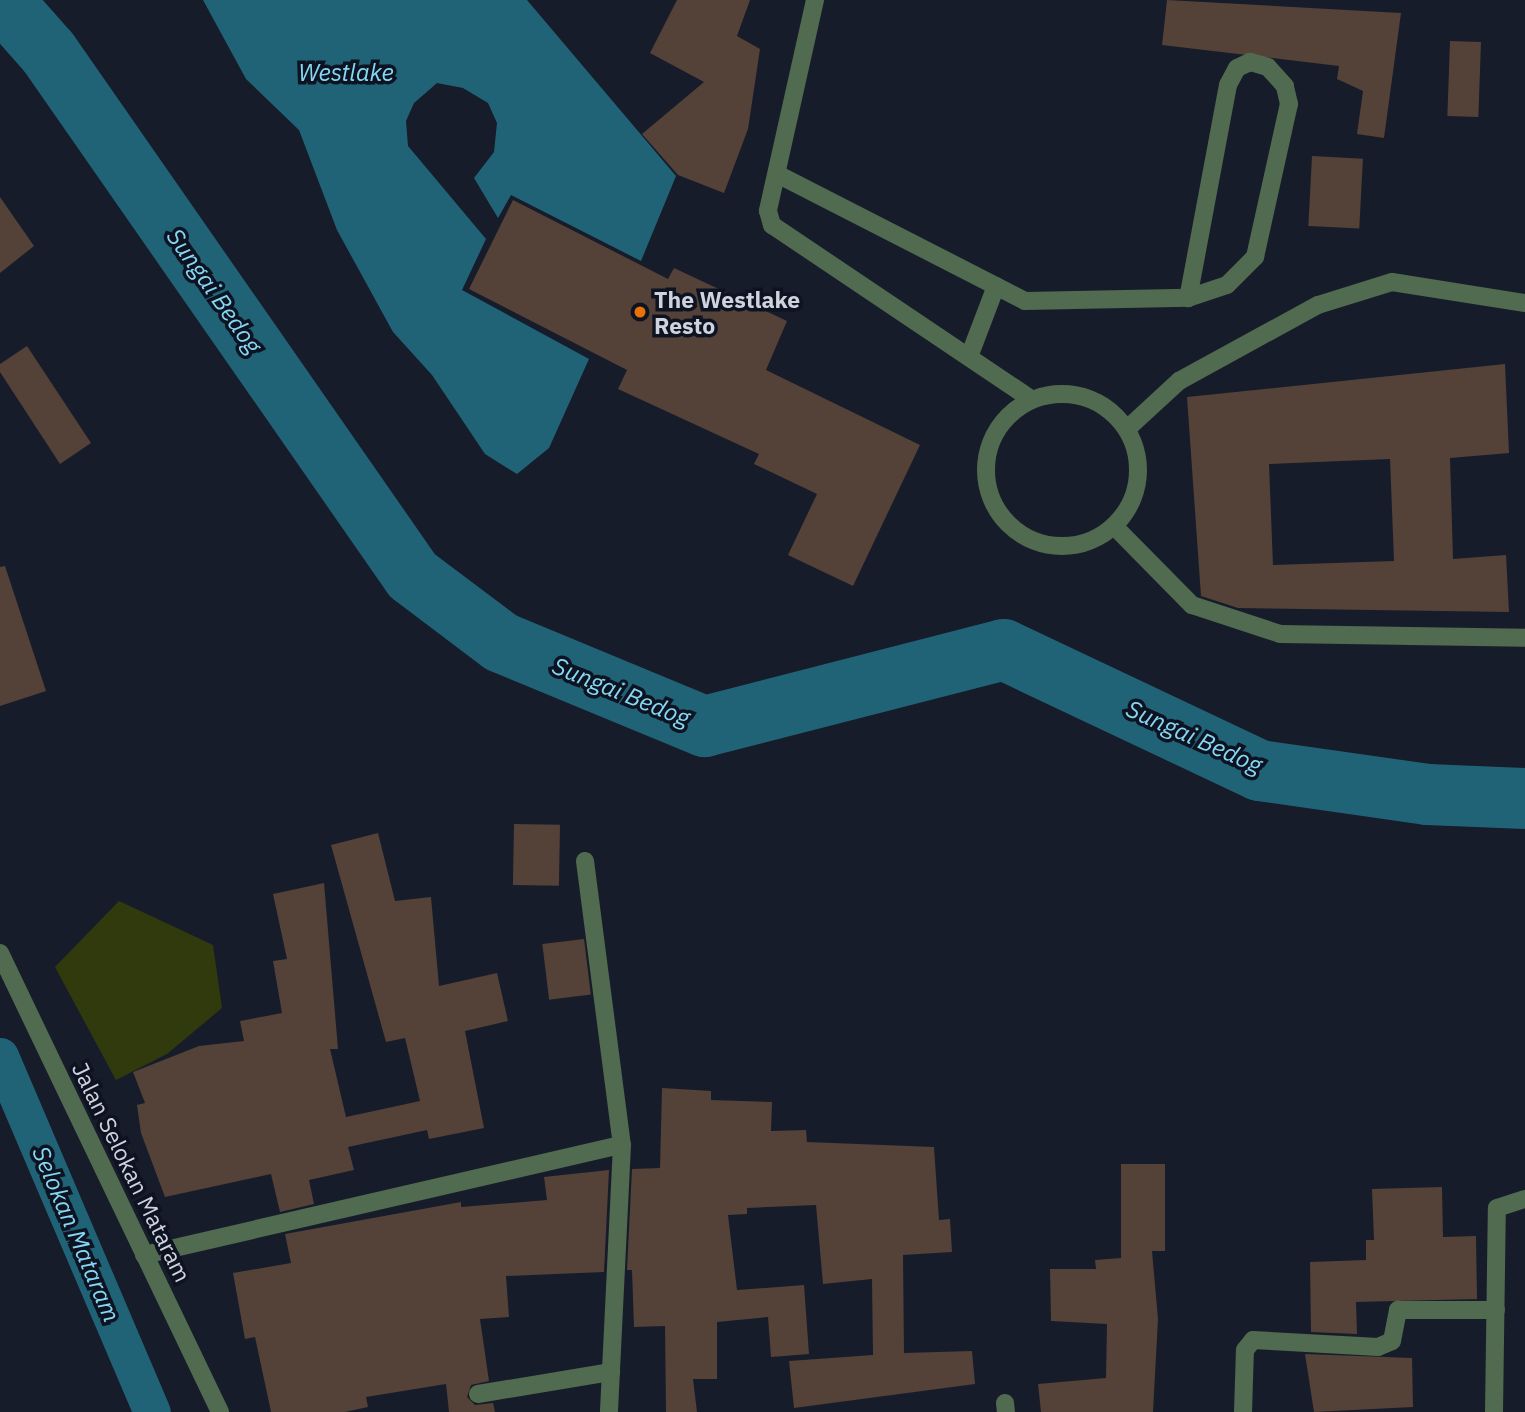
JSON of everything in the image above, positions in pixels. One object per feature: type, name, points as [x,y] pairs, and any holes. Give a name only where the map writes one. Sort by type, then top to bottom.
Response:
[{"type":"street","points":[[815,0],[779,175],[768,211],[772,225],[1031,399]]},
{"type":"street","points":[[779,175],[1025,301],[1188,298],[1227,285],[1255,257],[1289,104],[1285,86],[1268,66],[1250,62],[1237,68],[1228,85],[1188,298]]},
{"type":"street","points":[[1127,429],[1179,381],[1318,305],[1392,282],[1525,303]]},
{"type":"street","points":[[969,357],[996,286]]},
{"type":"street","points":[[1066,393],[1100,404],[1127,429],[1139,463],[1135,498],[1115,527],[1076,547],[1031,542],[998,514],[985,471],[997,428],[1031,399],[1066,393]]},
{"type":"street","points":[[1115,527],[1192,605],[1280,634],[1525,638]]},
{"type":"street","points":[[585,861],[622,1145],[609,1412]]},
{"type":"street","name":"Jalan Selokan Mataram","points":[[0,953],[220,1412]]},
{"type":"street","points":[[145,1255],[622,1145]]},
{"type":"street","points":[[1494,1412],[1497,1209],[1525,1199]]},
{"type":"street","points":[[1243,1412],[1245,1350],[1253,1340],[1378,1347],[1392,1341],[1398,1310],[1496,1310]]},
{"type":"street","points":[[478,1394],[611,1372]]},
{"type":"green space","points":[[119,901],[213,945],[222,1008],[167,1054],[116,1080],[55,967]]},
{"type":"water","name":"Westlake","points":[[203,0],[527,0],[676,176],[641,261],[511,195],[498,218],[474,178],[494,152],[497,123],[488,103],[463,88],[437,83],[414,103],[406,121],[408,146],[486,239],[462,290],[589,359],[549,448],[517,474],[485,454],[432,375],[393,332],[337,230],[299,130],[246,79]]},
{"type":"building","points":[[677,0],[750,0],[737,36],[760,49],[748,129],[724,193],[678,175],[642,134],[704,82],[650,53]]},
{"type":"building","points":[[1167,0],[1401,13],[1384,138],[1357,134],[1363,91],[1337,79],[1339,66],[1162,45]]},
{"type":"building","points":[[1450,41],[1481,42],[1478,117],[1447,116]]},
{"type":"building","points":[[1312,156],[1363,159],[1359,229],[1308,226]]},
{"type":"building","points":[[0,197],[34,246],[0,273]]},
{"type":"building","points":[[513,200],[668,279],[674,268],[787,321],[766,370],[920,445],[853,586],[788,555],[817,494],[754,464],[759,454],[618,389],[627,370],[469,289]]},
{"type":"building","points":[[27,346],[91,443],[60,464],[0,372],[0,364]]},
{"type":"building","points":[[1505,364],[1509,453],[1450,458],[1453,559],[1506,555],[1509,612],[1238,608],[1201,596],[1187,397]],"holes":[[[1390,459],[1394,561],[1273,565],[1269,464]]]},
{"type":"building","points":[[5,566],[46,691],[0,706],[0,567]]},
{"type":"building","points":[[514,824],[560,825],[559,886],[513,885]]},
{"type":"building","points":[[378,833],[395,901],[431,897],[439,986],[497,973],[508,1021],[465,1031],[484,1128],[429,1139],[427,1130],[348,1147],[354,1170],[309,1180],[314,1204],[280,1212],[271,1174],[165,1197],[141,1133],[137,1105],[145,1103],[133,1072],[199,1046],[244,1041],[240,1021],[282,1013],[273,961],[287,959],[273,894],[324,883],[338,1049],[330,1049],[346,1117],[420,1101],[405,1038],[386,1042],[331,845]]},
{"type":"building","points":[[584,939],[591,995],[549,1000],[542,944]]},
{"type":"building","points":[[662,1088],[711,1091],[711,1100],[772,1102],[771,1131],[806,1130],[807,1142],[934,1147],[939,1220],[950,1219],[952,1252],[903,1255],[904,1353],[972,1351],[975,1384],[794,1408],[789,1361],[873,1355],[872,1279],[823,1284],[816,1205],[747,1208],[747,1214],[728,1215],[737,1290],[804,1285],[809,1354],[771,1357],[768,1317],[717,1322],[717,1379],[693,1379],[697,1412],[666,1412],[665,1326],[634,1327],[632,1270],[627,1270],[632,1169],[660,1168]]},
{"type":"building","points":[[1121,1164],[1165,1164],[1165,1251],[1152,1251],[1158,1319],[1153,1412],[1041,1412],[1038,1384],[1106,1378],[1107,1324],[1051,1321],[1050,1269],[1096,1269],[1095,1260],[1121,1258]]},
{"type":"building","points":[[609,1170],[604,1272],[506,1276],[509,1317],[480,1319],[489,1381],[471,1385],[467,1397],[475,1405],[493,1403],[495,1412],[449,1412],[446,1384],[366,1397],[368,1407],[345,1412],[271,1412],[255,1337],[245,1339],[233,1273],[291,1263],[285,1234],[461,1202],[461,1207],[547,1200],[544,1177]]},
{"type":"building","points":[[1442,1187],[1443,1237],[1476,1236],[1477,1299],[1356,1302],[1357,1334],[1311,1332],[1310,1262],[1366,1260],[1366,1240],[1374,1240],[1372,1189]]},
{"type":"building","points":[[1305,1354],[1412,1358],[1413,1407],[1314,1412]]},
{"type":"waterway","name":"Sungai Bedog","points":[[2,0],[48,52],[412,575],[501,642],[704,726],[1003,649],[1259,770],[1427,794],[1525,798]]},
{"type":"waterway","name":"Selokan Mataram","points":[[0,1056],[152,1412]]},
{"type":"place","name":"The Westlake Resto","points":[[640,312]]}]
